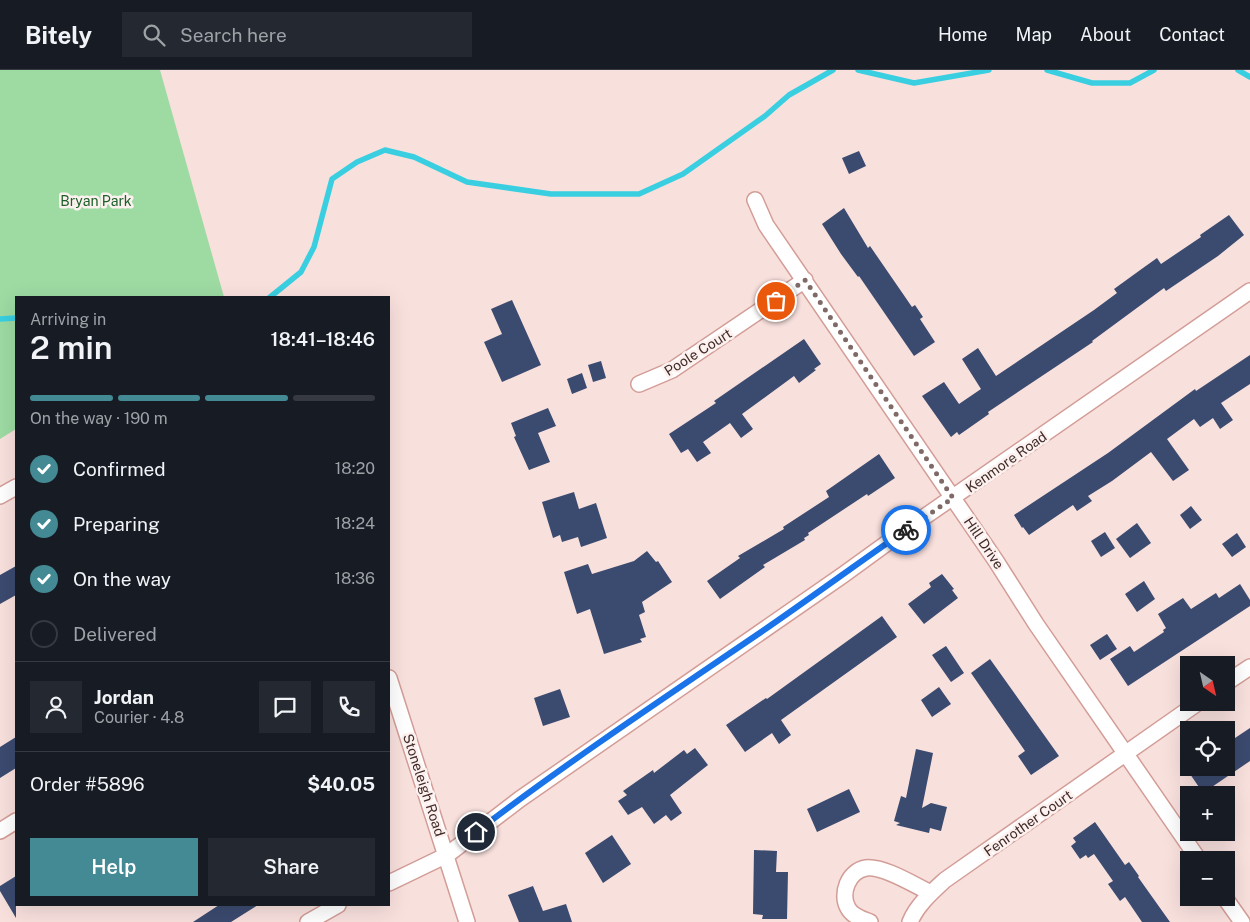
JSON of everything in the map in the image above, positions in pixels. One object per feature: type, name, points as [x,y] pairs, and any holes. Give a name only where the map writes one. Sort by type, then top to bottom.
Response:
[{"type":"street","name":"Hill Drive","points":[[755,200],[766,225],[996,561],[1036,624],[1193,851]]},
{"type":"street","name":"Poole Court","points":[[639,384],[672,370],[805,280]]},
{"type":"street","name":"Kenmore Road","points":[[390,883],[447,855],[573,761],[1250,291]]},
{"type":"street","points":[[0,496],[15,488]]},
{"type":"street","points":[[1235,678],[1250,667]]},
{"type":"street","name":"Stoneleigh Road","points":[[390,681],[467,922]]},
{"type":"street","name":"Fenrother Court","points":[[910,922],[917,909],[930,893],[945,880],[1186,711]]},
{"type":"street","points":[[0,831],[15,822]]},
{"type":"street","points":[[870,922],[856,916],[848,909],[844,899],[845,888],[850,878],[859,871],[866,868],[881,870],[930,893]]},
{"type":"street","points":[[308,922],[336,906]]},
{"type":"street","points":[[1231,906],[1242,922]]},
{"type":"green space","name":"Bryan Park","points":[[0,70],[160,70],[224,296],[15,296],[15,430],[0,439]]},
{"type":"building","points":[[859,151],[866,166],[849,174],[842,158]]},
{"type":"building","points":[[844,208],[868,248],[870,246],[912,307],[915,305],[923,317],[920,319],[935,342],[914,356],[859,276],[841,254],[822,224]]},
{"type":"building","points":[[1229,215],[1244,235],[1218,256],[1166,291],[1164,288],[1093,342],[988,412],[989,414],[959,435],[957,432],[951,437],[922,396],[944,382],[959,404],[981,389],[962,359],[978,348],[996,376],[1094,310],[1117,293],[1114,289],[1157,258],[1161,264]]},
{"type":"building","points":[[512,300],[541,365],[502,382],[484,342],[502,334],[491,309]]},
{"type":"building","points":[[804,339],[821,364],[799,383],[794,376],[742,414],[753,429],[741,438],[730,423],[703,442],[711,453],[697,462],[688,449],[681,453],[669,434],[716,403],[714,401]]},
{"type":"building","points":[[1250,355],[1250,384],[1221,403],[1233,420],[1220,429],[1213,418],[1200,427],[1194,419],[1167,439],[1189,470],[1173,481],[1151,452],[1088,496],[1092,501],[1077,511],[1073,505],[1029,535],[1022,528],[1014,515],[1108,453],[1195,389],[1196,391]]},
{"type":"building","points":[[601,361],[606,378],[593,382],[588,365]]},
{"type":"building","points":[[582,373],[587,388],[572,394],[567,379]]},
{"type":"building","points":[[548,408],[556,426],[538,433],[550,462],[529,470],[514,437],[516,436],[511,423]]},
{"type":"building","points":[[879,454],[895,478],[808,533],[809,535],[804,538],[805,540],[763,565],[765,567],[720,599],[707,581],[740,558],[738,556],[784,529],[783,527],[829,497],[826,491]]},
{"type":"building","points":[[574,492],[579,509],[596,503],[607,538],[581,547],[578,537],[562,542],[560,535],[553,538],[542,502]]},
{"type":"building","points":[[1191,506],[1202,520],[1190,529],[1180,515]]},
{"type":"building","points":[[1137,523],[1151,543],[1130,558],[1116,539]]},
{"type":"building","points":[[1105,532],[1115,548],[1101,557],[1091,541]]},
{"type":"building","points":[[1237,533],[1246,547],[1232,557],[1222,544]]},
{"type":"building","points":[[647,551],[656,562],[658,561],[672,582],[642,602],[645,612],[639,615],[646,637],[640,639],[642,642],[604,654],[590,609],[577,614],[564,572],[588,564],[592,574],[634,561]]},
{"type":"building","points":[[15,567],[15,596],[0,604],[0,575]]},
{"type":"building","points":[[942,574],[954,589],[952,590],[958,598],[924,624],[908,604],[931,587],[929,583]]},
{"type":"building","points":[[1144,581],[1155,599],[1137,612],[1125,594]]},
{"type":"building","points":[[1240,584],[1250,600],[1250,606],[1128,686],[1110,659],[1130,646],[1134,652],[1164,632],[1163,630],[1166,628],[1158,614],[1183,598],[1191,609],[1216,593],[1219,598]]},
{"type":"building","points":[[882,616],[897,637],[781,720],[791,735],[779,744],[772,733],[745,752],[726,725],[767,699]]},
{"type":"building","points":[[1107,634],[1117,649],[1100,660],[1090,645]]},
{"type":"building","points":[[946,646],[964,673],[951,682],[932,655]]},
{"type":"building","points":[[990,659],[1059,756],[1031,775],[1018,756],[1025,751],[971,673]]},
{"type":"building","points":[[939,687],[951,704],[932,717],[921,700]]},
{"type":"building","points":[[560,689],[570,717],[543,726],[534,698]]},
{"type":"building","points":[[1250,728],[1250,761],[1235,771],[1235,738]]},
{"type":"building","points":[[15,738],[15,769],[0,778],[0,747]]},
{"type":"building","points":[[695,748],[708,765],[670,795],[682,813],[671,821],[666,815],[654,824],[642,807],[628,815],[618,801],[627,795],[623,791],[653,770],[654,773],[684,750],[687,754]]},
{"type":"building","points":[[916,749],[933,753],[922,808],[931,803],[947,807],[941,831],[930,828],[929,833],[896,825],[900,823],[894,821],[901,796],[906,798]]},
{"type":"building","points":[[1191,776],[1228,776],[1213,786],[1198,786]]},
{"type":"building","points":[[849,789],[860,812],[817,832],[807,809]]},
{"type":"building","points":[[1095,822],[1125,865],[1129,862],[1170,922],[1142,922],[1125,897],[1120,901],[1108,884],[1113,881],[1094,854],[1088,858],[1086,855],[1080,859],[1071,846],[1076,842],[1073,838]]},
{"type":"building","points":[[612,835],[631,864],[603,883],[585,853]]},
{"type":"building","points":[[754,850],[777,851],[776,872],[788,872],[787,919],[762,919],[763,915],[753,914]]},
{"type":"building","points":[[15,877],[16,918],[0,891],[0,886]]},
{"type":"building","points":[[533,886],[543,911],[566,904],[572,922],[519,922],[508,895]]},
{"type":"building","points":[[217,906],[256,906],[231,922],[193,922]]},
{"type":"waterway","points":[[271,296],[301,272],[314,247],[332,179],[357,162],[385,150],[414,157],[467,182],[551,194],[639,194],[683,174],[765,116],[789,95],[833,70]]},
{"type":"waterway","points":[[858,70],[914,83],[989,70]]},
{"type":"waterway","points":[[1047,70],[1092,83],[1130,83],[1154,70]]},
{"type":"waterway","points":[[1238,70],[1250,77]]},
{"type":"waterway","points":[[0,319],[15,318]]},
{"type":"way so far","points":[[776,301],[805,280],[953,498],[906,530]]},
{"type":"route","points":[[476,832],[605,739],[906,530]]}]
